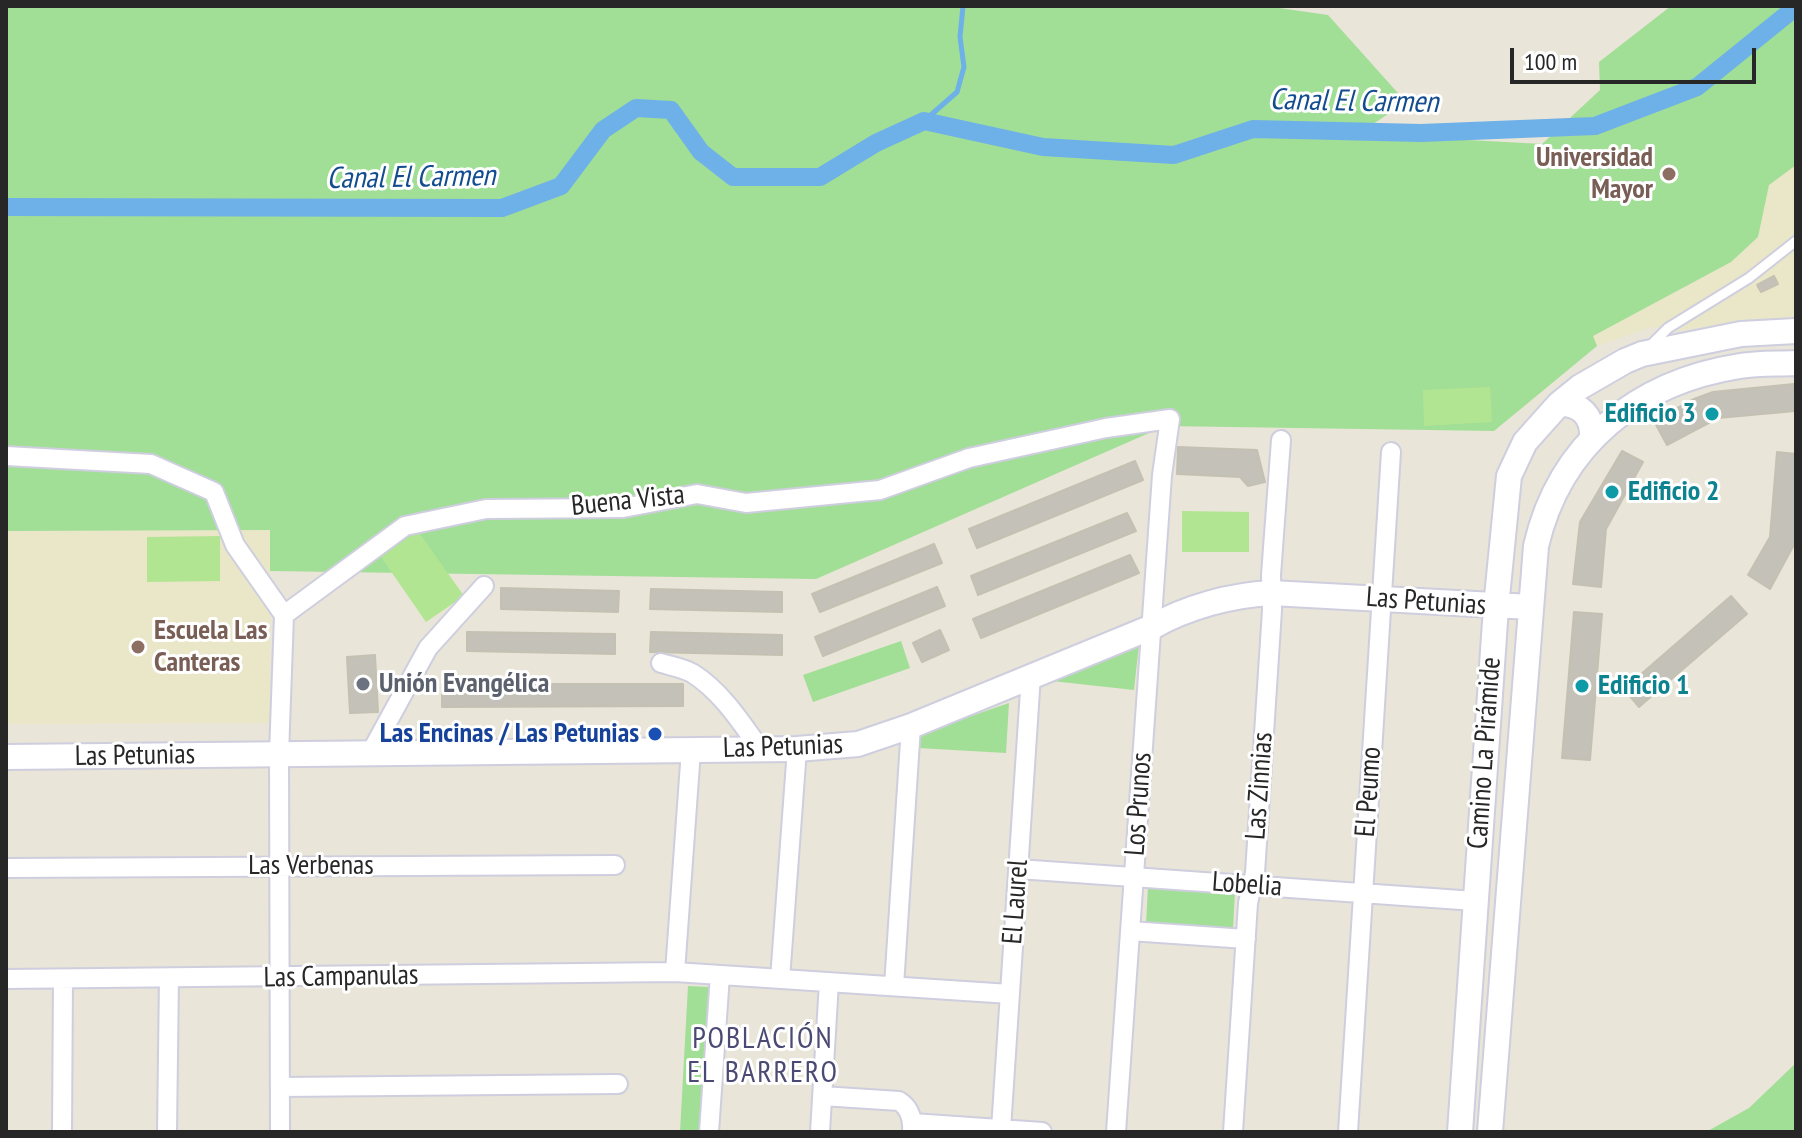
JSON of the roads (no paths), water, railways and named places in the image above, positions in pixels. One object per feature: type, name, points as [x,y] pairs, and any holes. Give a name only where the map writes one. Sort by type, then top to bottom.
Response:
[{"type":"street","name":"Camino La Pirámide","points":[[1460,1132],[1496,607],[1509,476],[1525,442],[1559,404],[1602,374],[1642,354],[1741,334],[1796,331]]},
{"type":"street","name":"Camino La Pirámide","points":[[1490,1132],[1536,546],[1547,506],[1566,469],[1592,437],[1645,397],[1712,371],[1744,365],[1796,363]]},
{"type":"street","points":[[1559,404],[1574,406],[1586,414],[1591,422],[1592,437]]},
{"type":"street","name":"Buena Vista","points":[[284,615],[405,526],[486,509],[623,508],[697,494],[746,503],[880,490],[969,458],[1116,426],[1170,419],[1162,475]]},
{"type":"street","name":"Las Zinnias","points":[[1233,1132],[1246,939],[1257,842],[1281,440]]},
{"type":"street","name":"El Peumo","points":[[1348,1132],[1391,452]]},
{"type":"street","points":[[6,456],[151,464],[214,492],[235,545],[284,615],[279,755],[280,1132]]},
{"type":"street","name":"Los Prunos","points":[[1116,1132],[1162,475]]},
{"type":"street","points":[[371,752],[428,648],[484,586]]},
{"type":"street","name":"Las Petunias","points":[[6,757],[797,749],[858,744],[911,726],[1168,618],[1233,597],[1271,593],[1531,607]]},
{"type":"street","points":[[661,663],[690,671],[709,687],[732,710],[760,749]]},
{"type":"street","name":"El Laurel","points":[[1001,1129],[1031,675]]},
{"type":"street","points":[[894,986],[911,726]]},
{"type":"street","points":[[780,979],[797,749]]},
{"type":"street","points":[[675,972],[691,750]]},
{"type":"street","name":"Las Verbenas","points":[[6,868],[615,865]]},
{"type":"street","name":"Lobelia","points":[[1018,869],[1475,901]]},
{"type":"street","name":"Lobelia","points":[[1130,931],[1246,939]]},
{"type":"street","name":"Las Campanulas","points":[[6,979],[675,972],[1010,994]]},
{"type":"street","points":[[709,1132],[720,975]]},
{"type":"street","points":[[167,1132],[169,978]]},
{"type":"street","points":[[62,1132],[63,979]]},
{"type":"street","points":[[820,1132],[829,982]]},
{"type":"street","points":[[280,1087],[618,1084]]},
{"type":"street","points":[[822,1096],[899,1101],[907,1109],[913,1128],[1042,1132]]},
{"type":"lane","points":[[1642,354],[1668,328],[1749,278],[1796,241]]},
{"type":"waterway","points":[[924,121],[957,92],[964,67],[960,37],[963,6]]},
{"type":"waterway","name":"Canal El Carmen","points":[[6,207],[502,208],[561,186],[603,130],[636,108],[671,110],[701,152],[733,177],[820,177],[876,143],[924,121],[1043,147],[1174,155],[1253,129],[1421,133],[1595,126],[1697,87],[1796,7]]},
{"type":"place","name":"Universidad Mayor","points":[[1669,174]]},
{"type":"place","name":"Edificio 3","points":[[1712,414]]},
{"type":"place","name":"Edificio 2","points":[[1612,492]]},
{"type":"place","name":"Escuela Las Canteras","points":[[138,647]]},
{"type":"place","name":"Unión Evangélica","points":[[363,684]]},
{"type":"place","name":"Edificio 1","points":[[1582,686]]},
{"type":"place","name":"Las Encinas / Las Petunias","points":[[655,734]]},
{"type":"district","name":"POBLACIÓN EL BARRERO","points":[[763,1056]]}]
